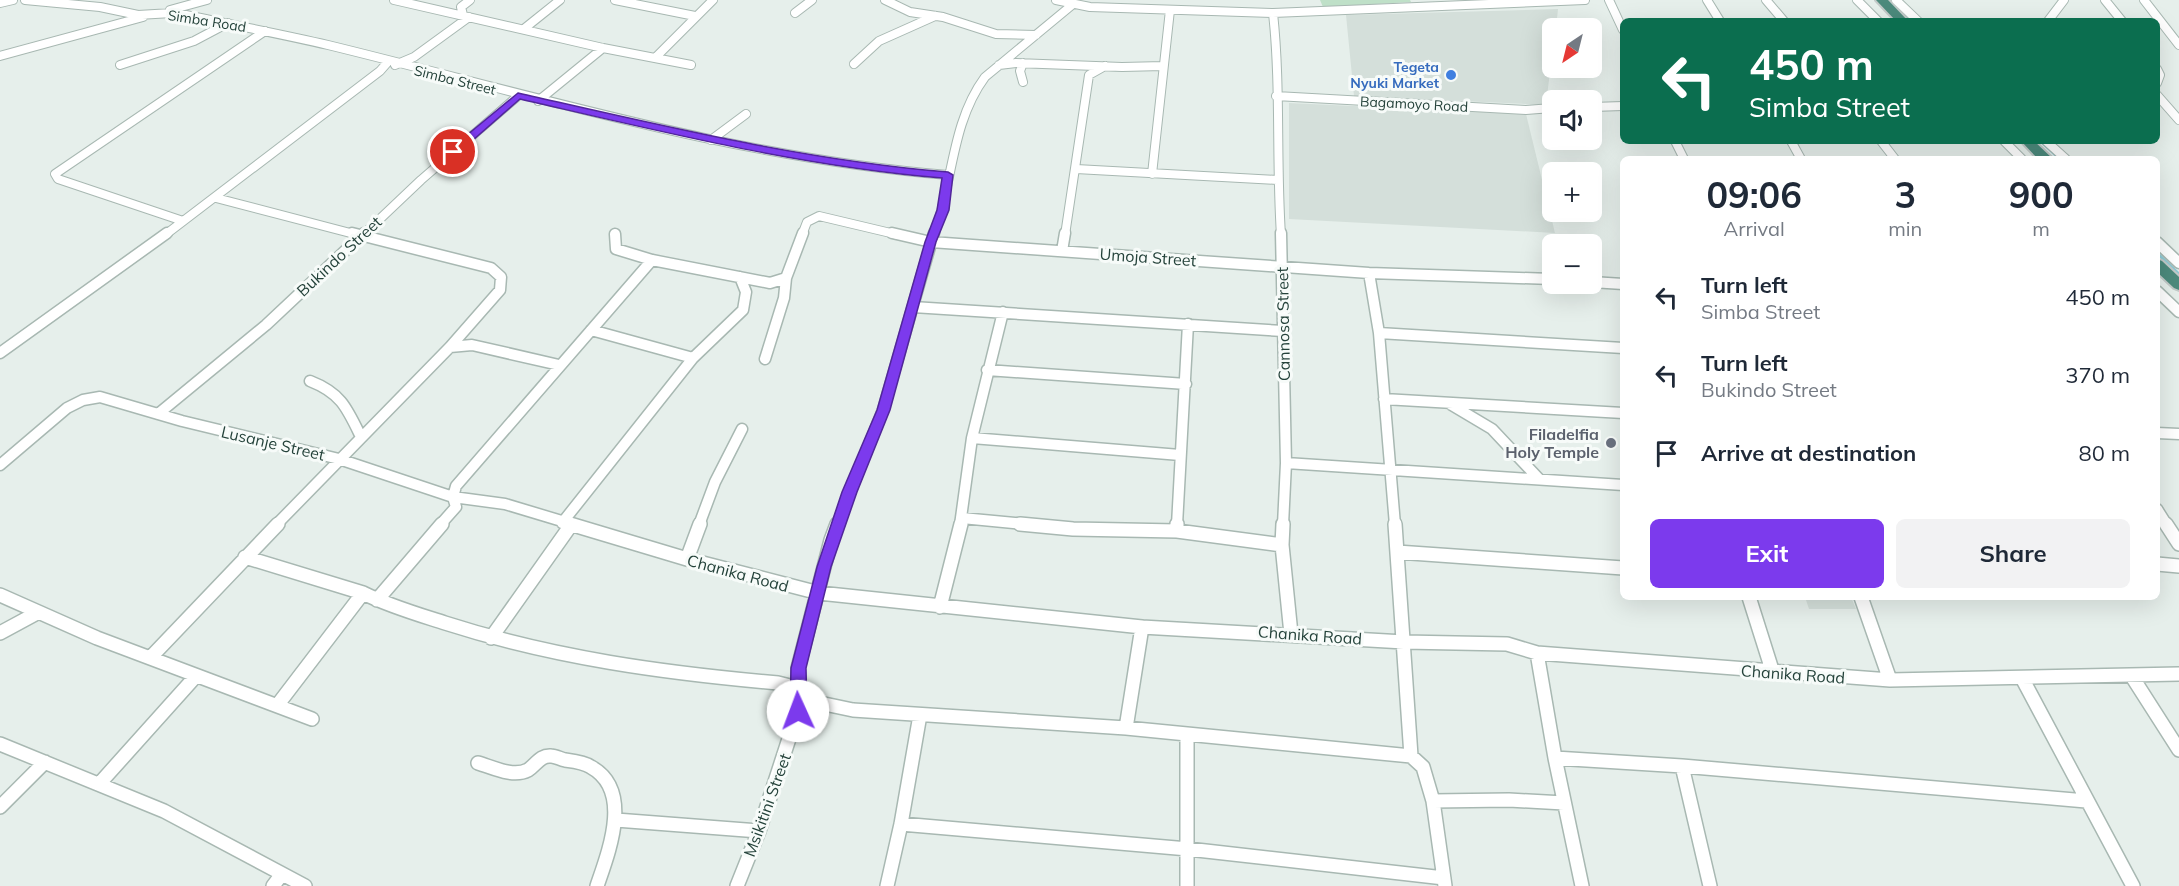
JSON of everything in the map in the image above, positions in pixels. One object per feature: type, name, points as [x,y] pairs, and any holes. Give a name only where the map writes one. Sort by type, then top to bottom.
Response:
[{"type":"highway","points":[[1886,2],[1899,18]]},
{"type":"highway","points":[[2030,144],[2043,156]]},
{"type":"highway","points":[[2160,267],[2179,285]]},
{"type":"street","points":[[0,3],[13,0]]},
{"type":"street","name":"Simba Road","points":[[25,0],[100,7],[138,15],[172,13],[264,31],[391,64]]},
{"type":"street","points":[[0,57],[207,0]]},
{"type":"street","points":[[394,0],[525,28],[603,48],[691,65]]},
{"type":"street","points":[[466,16],[461,7],[470,0]]},
{"type":"street","points":[[525,28],[560,0]]},
{"type":"street","points":[[615,0],[695,16]]},
{"type":"street","points":[[656,57],[713,0]]},
{"type":"street","points":[[795,13],[812,0]]},
{"type":"street","points":[[885,0],[910,12],[936,16],[996,34],[1036,35]]},
{"type":"street","points":[[1056,0],[1072,5],[1273,14],[1464,3],[1585,0]]},
{"type":"street","points":[[1307,0],[1309,13]]},
{"type":"street","points":[[1609,0],[1620,24]]},
{"type":"street","points":[[1707,0],[1718,18]]},
{"type":"street","points":[[1766,0],[1781,18]]},
{"type":"street","points":[[1857,0],[1875,18]]},
{"type":"street","points":[[2050,18],[2064,0]]},
{"type":"street","points":[[2105,0],[2120,18]]},
{"type":"street","points":[[2132,0],[2145,2],[2158,18]]},
{"type":"street","points":[[1886,2],[1913,18]]},
{"type":"street","name":"Msikitini Street","points":[[737,886],[759,831],[798,711],[798,668],[831,540],[883,410],[931,242],[943,210],[948,175],[965,112],[985,77],[1072,5]]},
{"type":"street","points":[[1152,174],[1170,10]]},
{"type":"street","name":"Cannosa Street","points":[[1273,14],[1276,40],[1277,180],[1283,267],[1286,463],[1282,545],[1291,634]]},
{"type":"street","points":[[0,353],[216,198],[380,71],[391,64],[414,57],[466,16]]},
{"type":"street","points":[[854,64],[879,41],[936,16]]},
{"type":"street","points":[[2160,21],[2179,45]]},
{"type":"street","points":[[120,65],[194,41],[228,23]]},
{"type":"street","points":[[183,221],[58,179],[55,174],[264,31]]},
{"type":"street","points":[[538,101],[603,48]]},
{"type":"street","points":[[999,65],[1023,63],[1163,66]]},
{"type":"street","points":[[1023,63],[1020,71],[1023,82]]},
{"type":"street","name":"Simba Street","points":[[391,64],[538,101],[711,140],[898,171],[948,175]]},
{"type":"street","points":[[1062,251],[1089,75],[1105,66]]},
{"type":"street","name":"Bukindo Street","points":[[158,414],[266,325],[362,234],[518,96]]},
{"type":"street","name":"Bagamoyo Road","points":[[1276,96],[1526,110],[1542,109]]},
{"type":"street","points":[[2160,98],[2179,120]]},
{"type":"street","points":[[1602,107],[1620,106]]},
{"type":"street","points":[[711,140],[746,114]]},
{"type":"street","points":[[1883,144],[1893,156]]},
{"type":"street","points":[[2007,144],[2019,156]]},
{"type":"street","points":[[2049,144],[2063,156]]},
{"type":"street","points":[[1076,169],[1277,180]]},
{"type":"street","points":[[151,657],[339,459],[450,347],[500,290],[501,277],[490,268],[362,234],[324,228],[216,198]]},
{"type":"street","name":"Umoja Street","points":[[765,359],[778,322],[786,278],[807,222],[815,217],[826,216],[931,242],[1369,273],[1542,279]]},
{"type":"street","points":[[615,234],[616,249],[652,260],[770,284],[786,278]]},
{"type":"street","points":[[2160,245],[2179,263]]},
{"type":"street","points":[[377,600],[456,507],[453,497],[456,486],[652,260]]},
{"type":"street","points":[[1369,273],[1379,333],[1411,756]]},
{"type":"street","points":[[491,638],[566,524],[693,358],[743,310],[747,292],[740,277]]},
{"type":"street","points":[[1602,283],[1620,284]]},
{"type":"street","points":[[2160,294],[2179,312]]},
{"type":"street","points":[[913,307],[1283,331]]},
{"type":"street","points":[[940,607],[962,518],[972,438],[1003,312]]},
{"type":"street","points":[[1177,531],[1188,324]]},
{"type":"street","points":[[591,330],[693,358]]},
{"type":"street","points":[[1379,333],[1620,348]]},
{"type":"street","points":[[450,347],[481,346],[559,365]]},
{"type":"street","points":[[987,370],[1186,384]]},
{"type":"street","points":[[310,381],[330,388],[340,396],[361,437]]},
{"type":"street","name":"Lusanje Street","points":[[0,465],[67,408],[92,398],[106,399],[339,459],[453,497]]},
{"type":"street","points":[[1384,399],[1620,413]]},
{"type":"street","points":[[1448,402],[1492,429],[1539,479]]},
{"type":"street","points":[[687,559],[715,482],[742,429]]},
{"type":"street","points":[[2160,433],[2179,434]]},
{"type":"street","points":[[972,438],[1180,455]]},
{"type":"street","points":[[1286,463],[1620,485]]},
{"type":"street","name":"Chanika Road","points":[[453,497],[505,504],[687,559],[819,593],[940,607],[1142,627],[1404,642],[1507,644],[1537,653],[1773,673],[1890,680],[2179,674]]},
{"type":"street","points":[[2160,516],[2179,544]]},
{"type":"street","points":[[962,518],[1073,529],[1177,531],[1282,545]]},
{"type":"street","points":[[1396,552],[1620,568]]},
{"type":"street","points":[[245,557],[363,593],[377,600],[491,638],[539,650],[665,673],[778,683],[790,686],[815,702],[853,710],[1126,728],[1411,756],[1423,767],[1433,801],[1444,882],[1188,849],[901,824]]},
{"type":"street","points":[[2160,564],[2179,566]]},
{"type":"street","points":[[279,703],[363,593]]},
{"type":"street","points":[[0,595],[37,613],[196,676],[279,703],[312,719]]},
{"type":"street","points":[[1750,600],[1773,673]]},
{"type":"street","points":[[1862,600],[1890,680]]},
{"type":"street","points":[[0,633],[37,613]]},
{"type":"street","points":[[1126,728],[1142,627]]},
{"type":"street","points":[[1537,653],[1555,758],[1582,886]]},
{"type":"street","points":[[2131,675],[2179,750]]},
{"type":"street","points":[[100,783],[196,676]]},
{"type":"street","points":[[2022,678],[2133,886]]},
{"type":"street","points":[[887,886],[901,824],[920,716]]},
{"type":"street","points":[[1187,734],[1187,886]]},
{"type":"street","points":[[0,744],[164,811],[305,886]]},
{"type":"street","points":[[478,763],[517,772],[525,771],[537,760],[550,756],[592,765],[602,773],[615,798],[616,820],[597,886]]},
{"type":"street","points":[[1555,758],[1682,766],[2086,801]]},
{"type":"street","points":[[0,807],[45,762]]},
{"type":"street","points":[[1682,766],[1710,886]]},
{"type":"street","points":[[1433,801],[1509,800],[1564,803]]},
{"type":"street","points":[[616,820],[759,831]]},
{"type":"street","points":[[273,886],[282,874]]},
{"type":"shaded area","name":"Tegeta Nyuki Market","points":[[1558,9],[1557,18],[1542,18],[1542,78],[1549,78],[1548,90],[1542,90],[1542,105],[1354,96],[1346,15]]},
{"type":"shaded area","points":[[1289,103],[1526,114],[1542,180],[1542,222],[1552,222],[1555,233],[1289,219]]},
{"type":"shaded area","points":[[1806,600],[1852,600],[1856,609],[1809,609]]},
{"type":"green space","points":[[1320,0],[1410,0],[1411,2],[1323,7]]},
{"type":"waterway","points":[[1889,0],[1908,18]]},
{"type":"waterway","points":[[2043,144],[2056,156]]},
{"type":"waterway","points":[[2160,256],[2179,274]]},
{"type":"place","name":"Tegeta Nyuki Market","points":[[1451,75]]},
{"type":"place","name":"Filadelfia Holy Temple","points":[[1611,443]]},
{"type":"route","points":[[453,152],[518,96],[716,141],[898,171],[948,175],[943,210],[931,242],[883,410],[831,540],[798,668],[798,711]]}]
